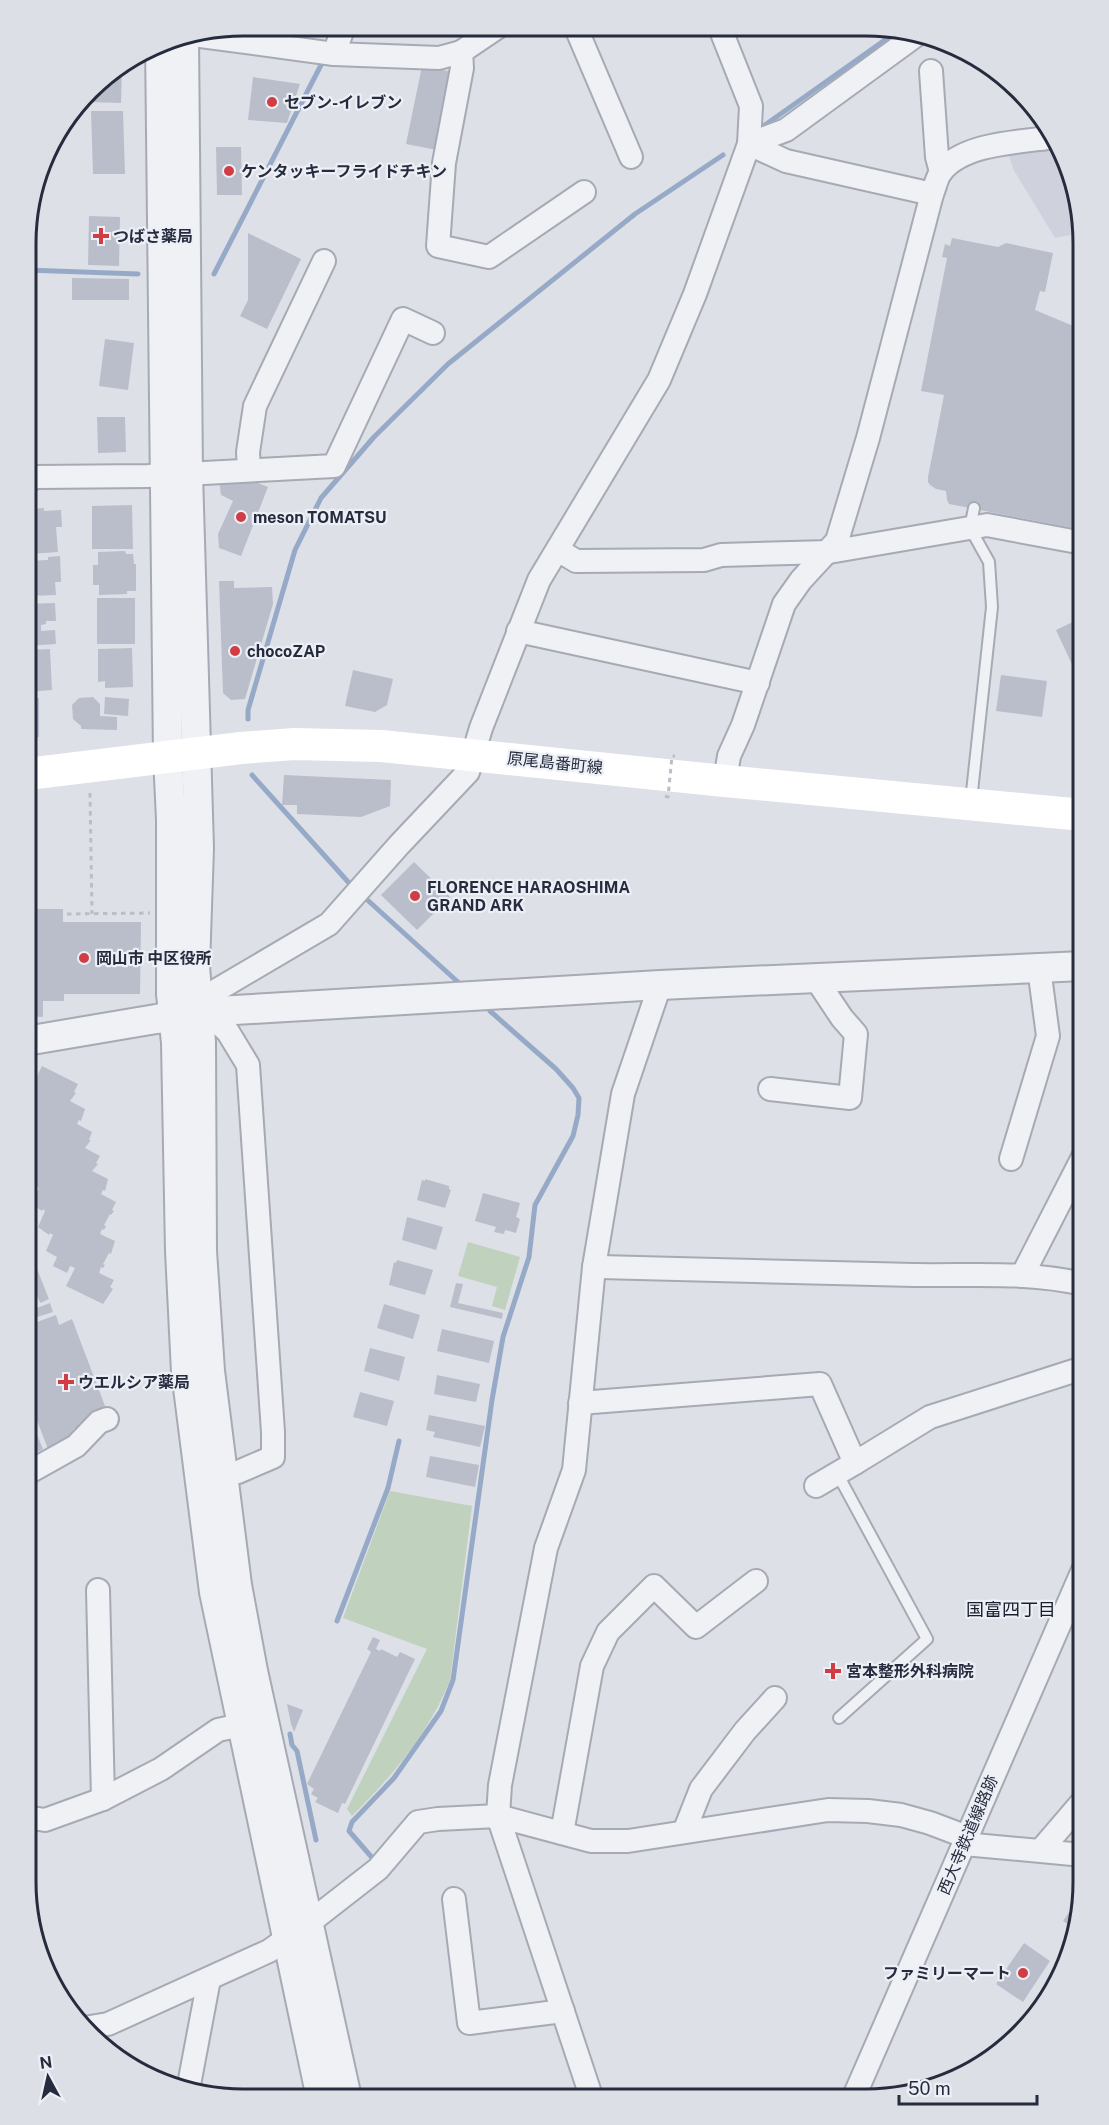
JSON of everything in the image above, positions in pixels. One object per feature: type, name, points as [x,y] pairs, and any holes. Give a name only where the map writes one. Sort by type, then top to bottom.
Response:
[{"type":"main road","name":"原尾島番町線","points":[[36,773],[294,744],[341,744],[474,754],[725,781],[1073,814]]},
{"type":"street","points":[[334,54],[340,36]]},
{"type":"street","points":[[216,38],[334,54],[439,58],[461,52],[485,36]]},
{"type":"street","points":[[579,36],[631,157]]},
{"type":"street","points":[[344,2089],[241,1725],[214,1592],[186,1372],[180,1251],[176,1043],[193,1014],[217,990],[329,924],[468,772],[481,728],[539,580],[659,380],[694,294],[749,144],[751,106],[723,36]]},
{"type":"street","points":[[749,144],[786,130],[908,41]]},
{"type":"street","points":[[177,474],[184,45]]},
{"type":"street","points":[[461,52],[462,68],[444,164],[438,246],[489,257],[584,192]]},
{"type":"street","points":[[160,53],[177,474],[182,756],[199,848],[193,1014],[201,1042],[202,1251],[210,1371],[237,1585],[298,1930],[320,2089]]},
{"type":"street","points":[[931,71],[937,157],[941,172]]},
{"type":"street","points":[[725,781],[729,756],[743,725],[784,604],[801,580],[837,541],[868,438],[932,194],[941,172],[958,158],[989,146],[1044,139]]},
{"type":"street","points":[[749,144],[786,161],[932,194]]},
{"type":"street","points":[[249,470],[248,452],[255,405],[324,261]]},
{"type":"street","points":[[36,477],[177,474],[334,466],[403,319],[433,333]]},
{"type":"street","points":[[558,550],[576,561],[705,560],[721,555],[829,552],[972,518],[987,525],[1073,541]]},
{"type":"street","points":[[518,631],[758,683]]},
{"type":"street","points":[[36,1039],[193,1014],[660,985],[1073,966]]},
{"type":"street","points":[[1011,1159],[1048,1036],[1039,968]]},
{"type":"street","points":[[770,1089],[850,1098],[856,1034],[842,1018],[816,979]]},
{"type":"street","points":[[589,2089],[498,1816],[500,1785],[546,1548],[574,1470],[594,1267],[623,1094],[660,985]]},
{"type":"street","points":[[193,1014],[228,1032],[248,1065],[273,1432],[273,1457],[238,1472],[223,1475]]},
{"type":"street","points":[[1022,1276],[1073,1177]]},
{"type":"street","points":[[594,1267],[1022,1276],[1073,1282]]},
{"type":"street","points":[[816,1486],[930,1417],[1073,1371]]},
{"type":"street","points":[[580,1403],[820,1384],[846,1468]]},
{"type":"street","points":[[36,1468],[76,1446],[99,1422],[107,1419]]},
{"type":"street","points":[[562,1833],[592,1666],[608,1632],[654,1586],[696,1627],[756,1581]]},
{"type":"street","points":[[98,1590],[103,1799]]},
{"type":"street","name":"西大寺鉄道線路跡","points":[[857,2089],[1073,1593]]},
{"type":"street","points":[[684,1832],[701,1790],[745,1731],[775,1698]]},
{"type":"street","points":[[36,1819],[45,1820],[103,1799],[161,1769],[218,1730],[241,1725]]},
{"type":"street","points":[[95,2026],[108,2024],[269,1951],[378,1869],[418,1822],[498,1816],[591,1840],[627,1841],[828,1810],[868,1810],[911,1818],[966,1840],[1073,1854]]},
{"type":"street","points":[[1041,1851],[1073,1813]]},
{"type":"street","points":[[454,1899],[469,2023],[563,2011]]},
{"type":"street","points":[[190,2081],[209,1979]]},
{"type":"lane","points":[[971,804],[992,607],[989,562],[972,518]]},
{"type":"lane","points":[[839,1718],[927,1638],[846,1468]]},
{"type":"path","points":[[665,796],[668,797],[672,756],[675,756]]},
{"type":"path","points":[[90,793],[92,914]]},
{"type":"path","points":[[67,914],[154,913]]},
{"type":"shaded area","points":[[1050,149],[1062,177],[1069,203],[1073,235],[1055,238],[1013,169],[1009,155]]},
{"type":"green space","points":[[468,1242],[520,1257],[505,1310],[492,1306],[497,1287],[458,1276]]},
{"type":"green space","points":[[390,1491],[472,1506],[450,1680],[431,1718],[408,1753],[352,1816],[347,1809],[427,1649],[343,1618]]},
{"type":"building","points":[[422,66],[452,72],[437,150],[406,144]]},
{"type":"building","points":[[122,76],[121,103],[92,102]]},
{"type":"building","name":"セブン-イレブン","points":[[253,77],[300,84],[287,123],[248,120]]},
{"type":"building","points":[[91,111],[123,111],[125,174],[93,174]]},
{"type":"building","name":"ケンタッキーフライドチキン","points":[[216,147],[241,147],[242,195],[217,195]]},
{"type":"building","points":[[89,216],[120,217],[119,266],[88,265]]},
{"type":"building","points":[[248,233],[301,259],[267,329],[240,316],[248,300]]},
{"type":"building","points":[[952,238],[998,247],[1006,243],[1053,253],[1045,292],[1040,291],[1035,310],[1073,326],[1073,528],[949,504],[946,491],[936,489],[928,482],[944,395],[921,391],[947,258],[942,257],[945,244],[950,246]]},
{"type":"building","points":[[72,278],[129,279],[129,300],[72,300]]},
{"type":"building","points":[[105,339],[134,343],[128,390],[99,386]]},
{"type":"building","points":[[97,417],[125,417],[126,452],[98,453]]},
{"type":"building","name":"meson TOMATSU","points":[[245,478],[268,487],[241,556],[219,548],[218,534],[233,501],[221,495],[219,480]]},
{"type":"building","points":[[132,505],[133,549],[92,549],[92,506]]},
{"type":"building","points":[[44,508],[44,511],[61,510],[62,527],[56,527],[58,552],[36,554],[36,509]]},
{"type":"building","points":[[125,551],[126,554],[133,554],[134,564],[136,564],[136,591],[127,591],[127,594],[99,595],[99,585],[93,585],[93,565],[98,565],[98,552]]},
{"type":"building","points":[[60,556],[61,582],[55,582],[56,595],[36,596],[36,561],[48,560],[48,557]]},
{"type":"building","points":[[219,581],[234,581],[234,588],[272,587],[273,604],[245,699],[231,700],[223,693]]},
{"type":"building","points":[[97,598],[135,598],[135,644],[97,644]]},
{"type":"building","points":[[55,603],[56,621],[46,621],[46,624],[41,625],[41,631],[55,630],[56,644],[36,645],[36,604]]},
{"type":"building","points":[[1073,622],[1073,667],[1056,630]]},
{"type":"building","points":[[132,648],[133,687],[105,688],[105,681],[98,682],[98,649]]},
{"type":"building","points":[[50,649],[52,690],[36,691],[36,650]]},
{"type":"building","points":[[353,670],[393,679],[387,705],[375,712],[345,706]]},
{"type":"building","points":[[1001,675],[1047,681],[1042,717],[996,711]]},
{"type":"building","points":[[93,697],[100,704],[100,716],[117,717],[117,730],[81,729],[81,726],[73,719],[72,705],[79,698]]},
{"type":"building","points":[[105,697],[129,699],[128,716],[104,714]]},
{"type":"building","points":[[36,698],[39,698],[39,737],[36,737]]},
{"type":"building","points":[[284,775],[391,780],[390,806],[361,817],[297,814],[297,805],[282,805]]},
{"type":"building","name":"FLORENCE HARAOSHIMA GRAND ARK","points":[[414,862],[450,897],[417,930],[381,895]]},
{"type":"building","name":"岡山市 中区役所","points":[[36,909],[63,909],[63,922],[141,922],[140,994],[64,994],[64,1001],[43,1001],[43,1017],[36,1017]]},
{"type":"building","points":[[42,1066],[78,1084],[74,1092],[76,1093],[70,1101],[85,1109],[81,1121],[79,1120],[77,1124],[92,1132],[89,1140],[91,1140],[85,1148],[100,1156],[96,1163],[98,1164],[92,1171],[108,1179],[105,1191],[103,1190],[101,1194],[116,1202],[112,1210],[114,1211],[110,1214],[100,1234],[115,1241],[111,1254],[109,1253],[99,1273],[114,1280],[110,1287],[113,1289],[103,1304],[66,1286],[75,1268],[70,1266],[67,1273],[53,1266],[57,1257],[46,1251],[53,1235],[50,1233],[49,1235],[38,1227],[45,1211],[36,1207],[36,1194],[39,1188],[36,1186],[36,1078]]},
{"type":"building","points":[[425,1179],[449,1186],[451,1190],[445,1208],[417,1200],[422,1180],[425,1181]]},
{"type":"building","points":[[483,1193],[520,1203],[516,1217],[520,1219],[516,1233],[505,1230],[504,1234],[494,1232],[496,1227],[475,1221]]},
{"type":"building","points":[[407,1217],[443,1227],[436,1250],[402,1240]]},
{"type":"building","points":[[397,1260],[433,1270],[425,1295],[389,1285],[394,1262],[396,1263]]},
{"type":"building","points":[[36,1269],[49,1299],[40,1303],[36,1293]]},
{"type":"building","points":[[456,1283],[463,1284],[458,1303],[503,1313],[502,1319],[450,1307]]},
{"type":"building","points":[[50,1303],[53,1312],[36,1317],[36,1308]]},
{"type":"building","points":[[384,1304],[420,1315],[413,1339],[377,1328]]},
{"type":"building","points":[[56,1315],[59,1325],[72,1319],[105,1406],[99,1409],[102,1415],[93,1422],[73,1429],[75,1433],[48,1456],[46,1450],[48,1449],[36,1418],[36,1322]]},
{"type":"building","points":[[442,1329],[494,1341],[489,1363],[437,1351]]},
{"type":"building","points":[[370,1348],[405,1357],[399,1381],[364,1371]]},
{"type":"building","points":[[437,1375],[480,1384],[476,1402],[434,1394]]},
{"type":"building","points":[[360,1392],[394,1401],[387,1426],[353,1417]]},
{"type":"building","points":[[429,1415],[485,1426],[480,1447],[433,1437],[435,1432],[426,1430]]},
{"type":"building","points":[[36,1432],[43,1449],[36,1453]]},
{"type":"building","points":[[430,1456],[479,1465],[475,1487],[426,1477]]},
{"type":"building","points":[[373,1637],[380,1640],[376,1649],[397,1657],[400,1652],[415,1659],[345,1804],[342,1803],[338,1813],[315,1802],[318,1798],[311,1794],[314,1789],[307,1784],[371,1652],[367,1649]]},
{"type":"building","points":[[287,1704],[303,1710],[294,1732],[291,1724]]},
{"type":"building","points":[[1071,1910],[1068,1925],[1063,1921]]},
{"type":"building","name":"ファミリーマート","points":[[1024,1943],[1050,1961],[1023,2002],[996,1984]]},
{"type":"waterway","points":[[765,125],[889,37]]},
{"type":"waterway","points":[[214,274],[322,63]]},
{"type":"waterway","points":[[248,719],[248,710],[295,550],[321,498],[374,437],[448,364],[635,214],[723,155]]},
{"type":"waterway","points":[[36,270],[138,274]]},
{"type":"waterway","points":[[252,775],[350,884]]},
{"type":"waterway","points":[[363,896],[459,983]]},
{"type":"waterway","points":[[374,1862],[349,1831],[352,1822],[394,1778],[441,1711],[453,1680],[503,1337],[529,1257],[535,1205],[573,1136],[578,1115],[579,1098],[573,1088],[556,1069],[490,1011]]},
{"type":"waterway","points":[[337,1621],[388,1488],[399,1441]]},
{"type":"waterway","points":[[290,1734],[292,1745],[297,1751],[316,1840]]},
{"type":"place","name":"セブン-イレブン","points":[[272,102]]},
{"type":"place","name":"ケンタッキーフライドチキン","points":[[229,171]]},
{"type":"place","name":"つばさ薬局","points":[[101,236]]},
{"type":"place","name":"meson TOMATSU","points":[[241,517]]},
{"type":"place","name":"chocoZAP","points":[[235,651]]},
{"type":"place","name":"FLORENCE HARAOSHIMA GRAND ARK","points":[[415,896]]},
{"type":"place","name":"岡山市 中区役所","points":[[84,958]]},
{"type":"place","name":"ウエルシア薬局","points":[[66,1382]]},
{"type":"place","name":"宮本整形外科病院","points":[[833,1671]]},
{"type":"place","name":"ファミリーマート","points":[[1023,1973]]},
{"type":"district","name":"国富四丁目","points":[[1011,1609]]}]
